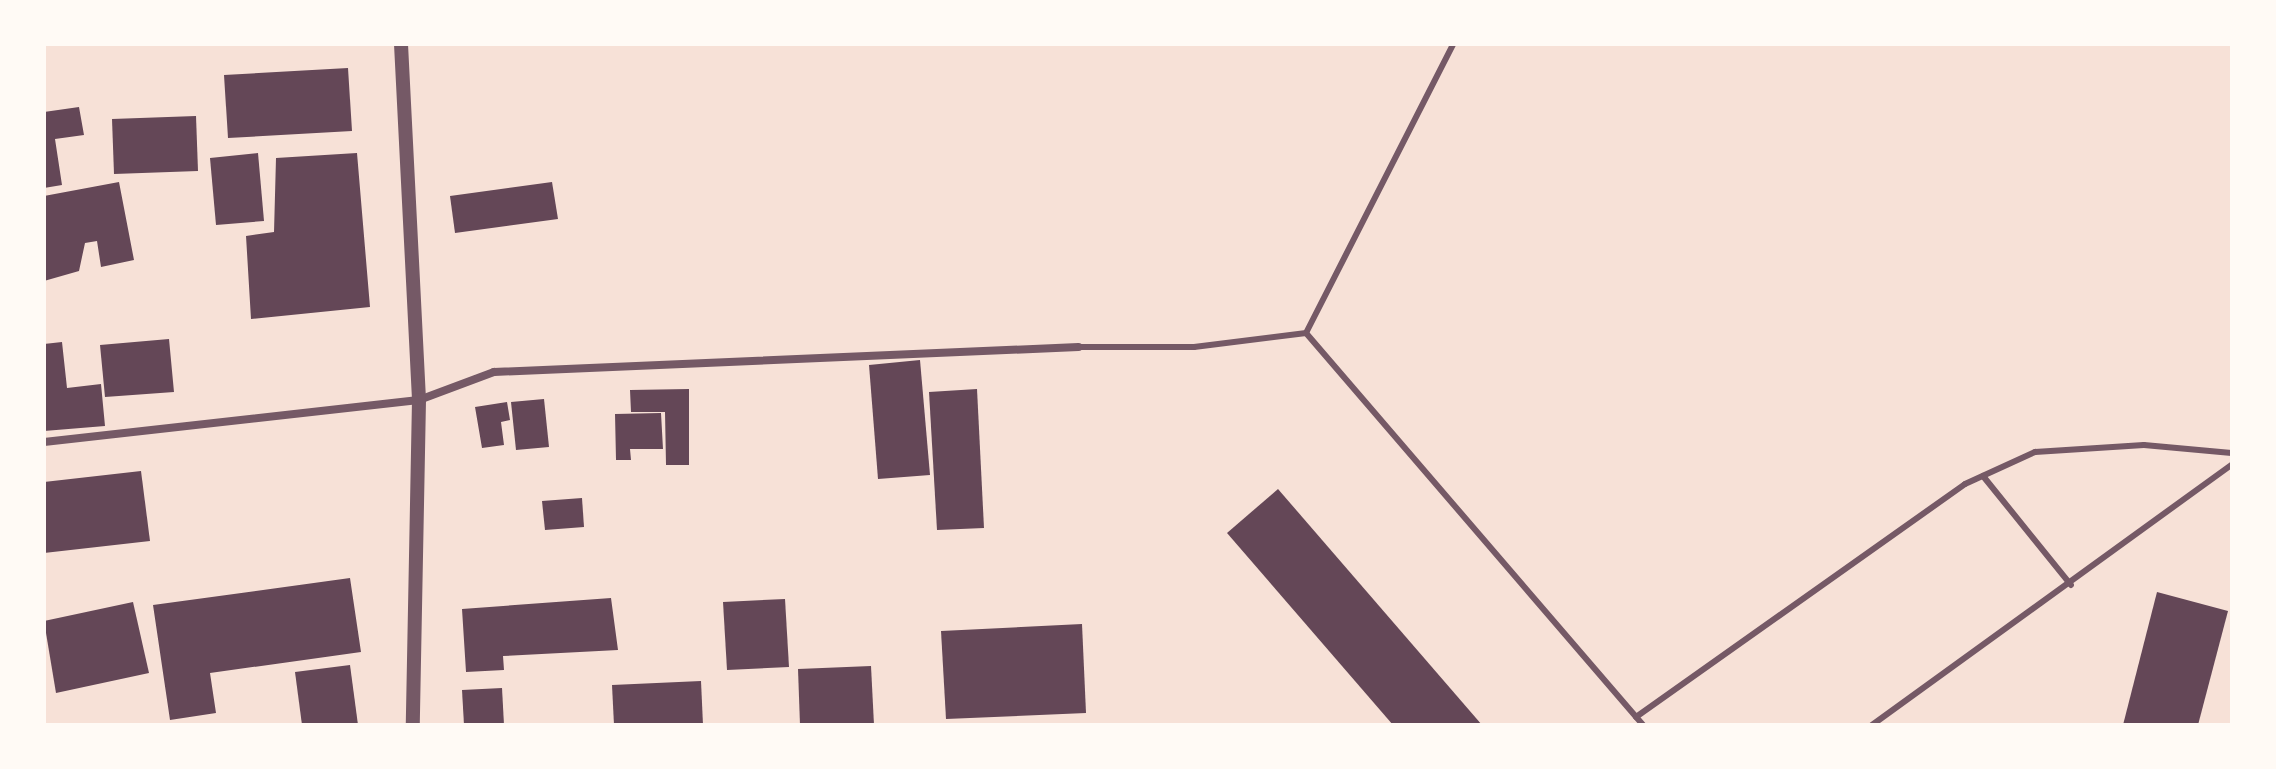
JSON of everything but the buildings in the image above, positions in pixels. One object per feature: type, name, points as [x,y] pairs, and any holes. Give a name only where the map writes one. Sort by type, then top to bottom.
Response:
[{"type":"street","points":[[401,44],[419,400],[413,725]]},
{"type":"street","points":[[44,442],[419,400],[494,372],[1078,347]]},
{"type":"lane","points":[[1306,333],[1453,44]]},
{"type":"lane","points":[[1078,347],[1194,347],[1306,333]]},
{"type":"lane","points":[[1306,333],[1643,725]]},
{"type":"lane","points":[[1636,717],[1983,476],[2035,452],[2144,445],[2232,453]]},
{"type":"lane","points":[[1872,725],[2071,585],[2232,464]]},
{"type":"lane","points":[[1983,476],[2071,585]]}]
